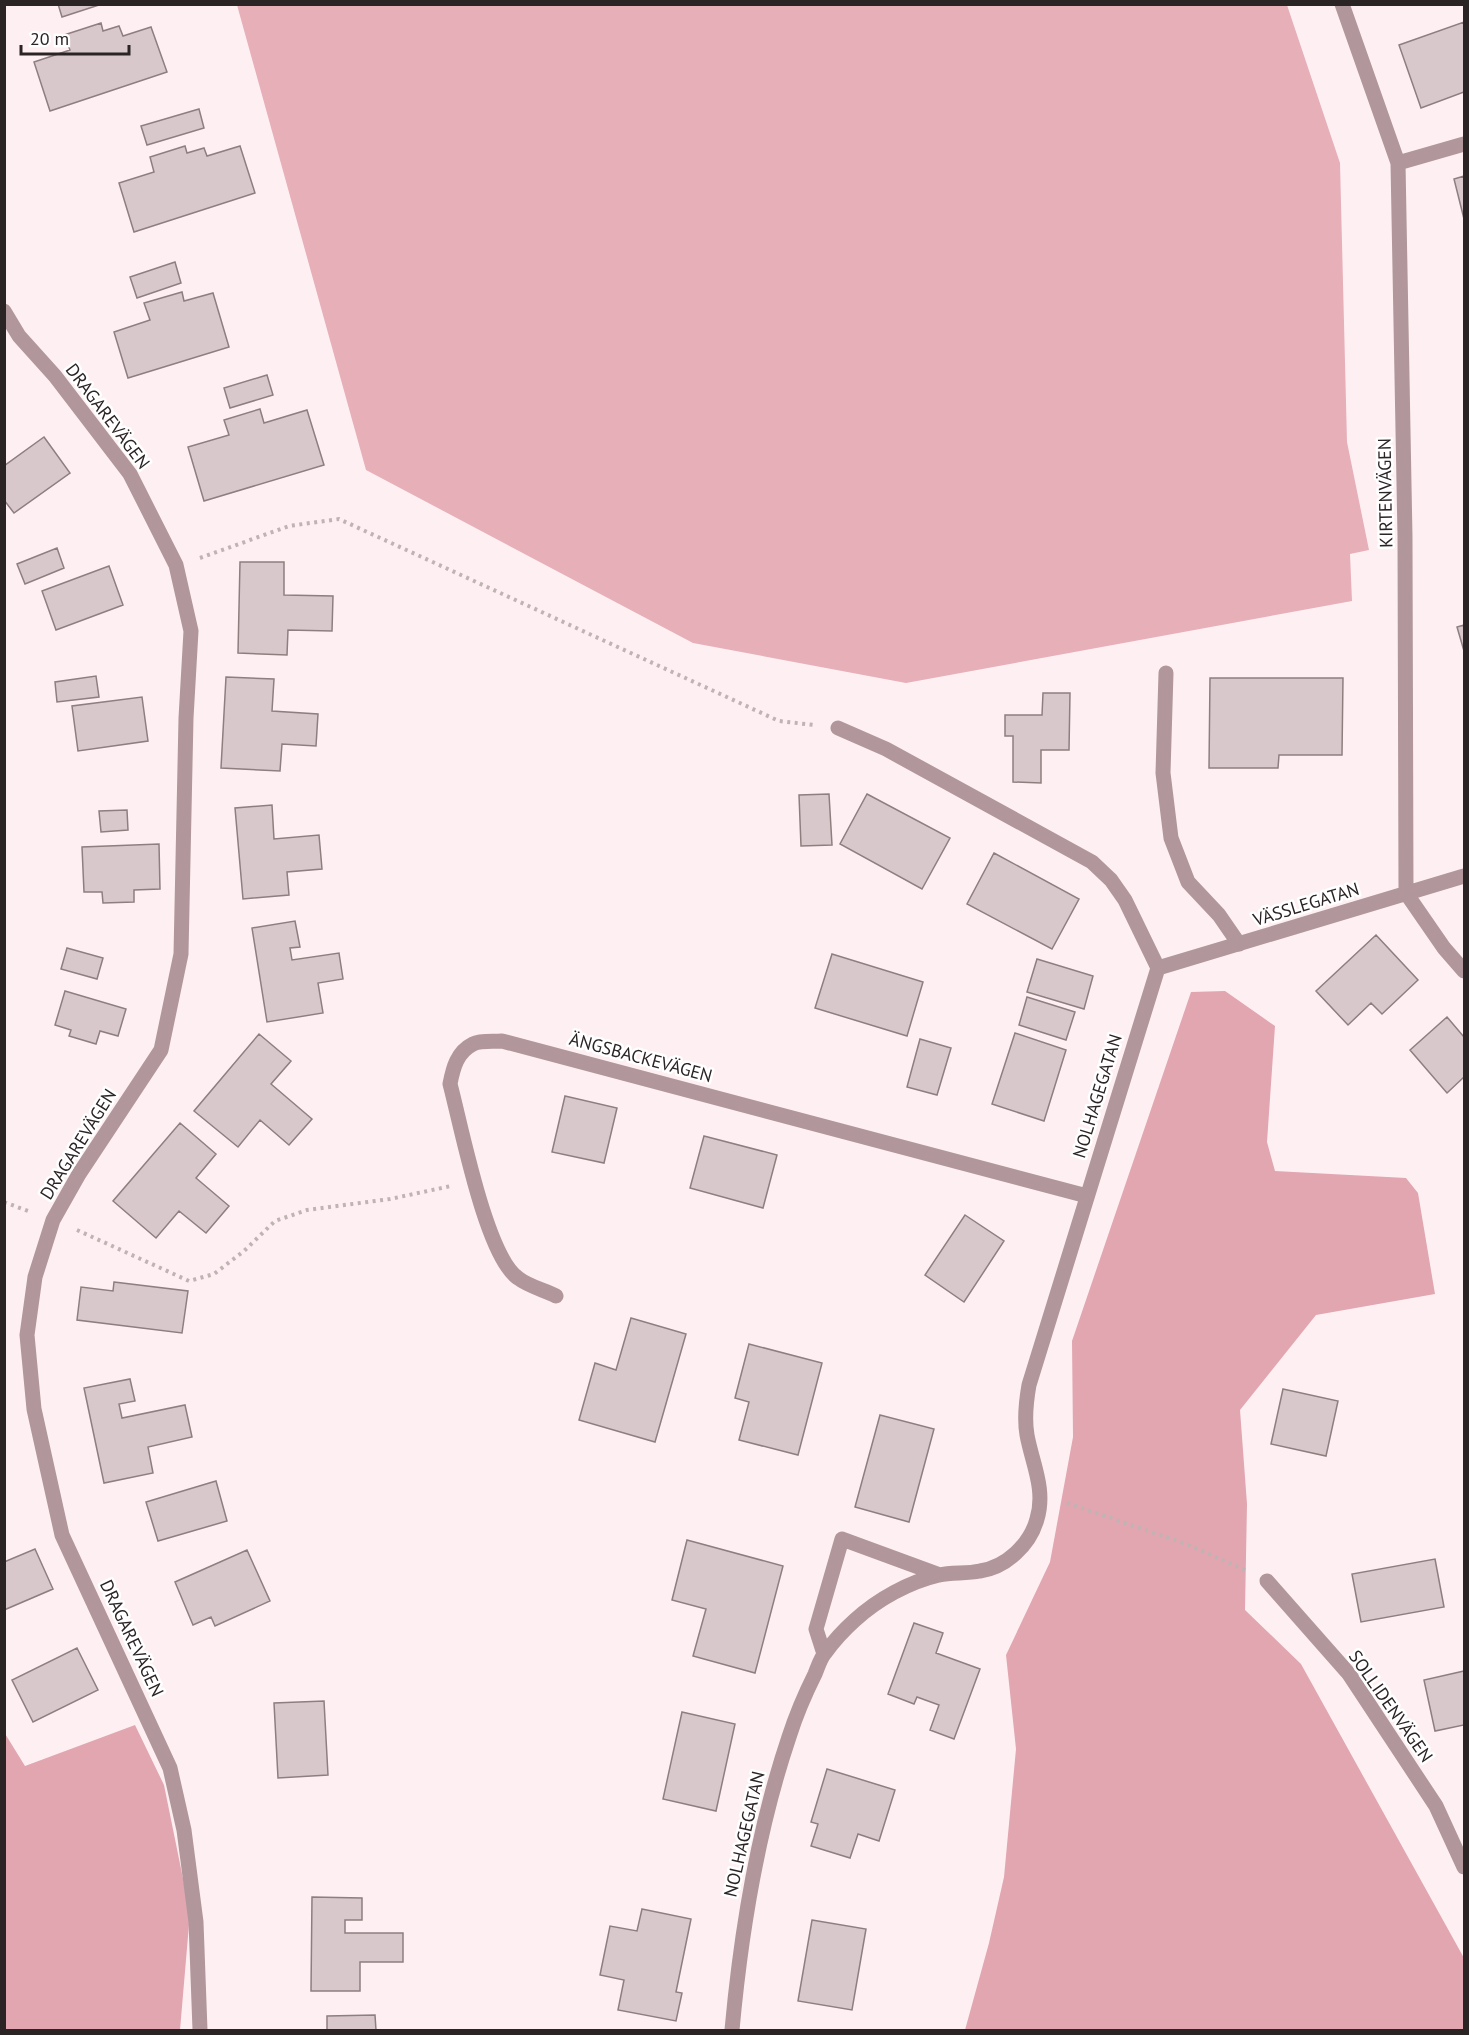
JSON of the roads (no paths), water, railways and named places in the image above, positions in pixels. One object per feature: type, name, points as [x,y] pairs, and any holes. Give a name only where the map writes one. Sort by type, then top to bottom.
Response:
[{"type":"street","name":"KIRTENVÄGEN","points":[[1342,4],[1398,163],[1406,537],[1406,893]]},
{"type":"street","points":[[1398,163],[1464,144]]},
{"type":"street","name":"DRAGAREVÄGEN","points":[[4,311],[19,336],[55,376],[130,474],[176,565],[190,631],[181,954],[161,1050],[79,1174],[53,1220],[35,1277],[27,1335],[34,1409],[62,1535],[170,1768],[184,1830],[196,1922],[200,2031]]},
{"type":"street","points":[[1166,672],[1164,773],[1171,838],[1188,882],[1219,915],[1239,944]]},
{"type":"street","points":[[838,728],[886,749],[1092,862],[1111,880],[1125,900],[1158,968]]},
{"type":"street","name":"VÄSSLEGATAN","points":[[1158,968],[1464,876]]},
{"type":"street","points":[[1406,893],[1444,948],[1464,971]]},
{"type":"street","name":"NOLHAGEGATAN","points":[[732,2031],[738,1970],[760,1839],[777,1773],[799,1708],[824,1654],[856,1620],[887,1597],[909,1585],[940,1575],[982,1571],[1004,1563],[1023,1546],[1037,1520],[1041,1495],[1039,1477],[1027,1434],[1025,1409],[1029,1385],[1158,968]]},
{"type":"street","name":"ÄNGSBACKEVÄGEN","points":[[556,1296],[517,1278],[505,1264],[490,1234],[450,1084],[453,1068],[459,1056],[474,1043],[502,1041],[1087,1196]]},
{"type":"street","name":"NOLHAGEGATAN","points":[[824,1654],[816,1629],[842,1539],[940,1575]]},
{"type":"street","name":"SOLLIDENVÄGEN","points":[[1267,1581],[1349,1674],[1436,1806],[1464,1867]]}]
